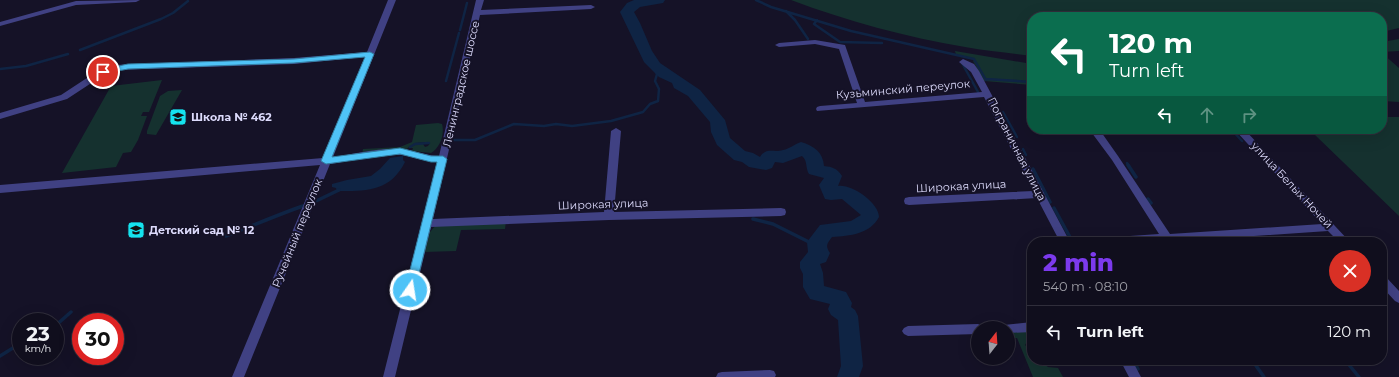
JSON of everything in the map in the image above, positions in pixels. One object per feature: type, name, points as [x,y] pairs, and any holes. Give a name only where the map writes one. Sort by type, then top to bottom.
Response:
[{"type":"street","points":[[0,24],[76,3],[136,0]]},
{"type":"street","name":"Ручейный переулок","points":[[238,377],[392,0]]},
{"type":"street","name":"Ленинградское шоссе","points":[[389,377],[443,159],[480,0]]},
{"type":"street","points":[[477,13],[592,7]]},
{"type":"street","points":[[779,45],[814,42],[842,47],[862,105]]},
{"type":"street","points":[[0,116],[64,97],[96,76],[114,68],[294,61],[370,54]]},
{"type":"street","name":"Пограничная улица","points":[[963,62],[971,66],[975,71],[1062,237]]},
{"type":"street","name":"Кузьминский переулок","points":[[820,109],[988,94]]},
{"type":"street","points":[[609,216],[616,131]]},
{"type":"street","points":[[1098,134],[1166,237]]},
{"type":"street","name":"улица Белых Ночей","points":[[1244,134],[1340,237]]},
{"type":"street","points":[[0,189],[326,161],[389,152],[406,152],[431,159],[443,159]]},
{"type":"street","name":"Широкая улица","points":[[909,201],[1039,194]]},
{"type":"street","name":"Широкая улица","points":[[427,222],[781,212]]},
{"type":"street","points":[[1182,237],[1330,227]]},
{"type":"street","points":[[1387,285],[1399,298]]},
{"type":"street","points":[[1015,328],[1027,327]]},
{"type":"street","points":[[908,331],[971,329]]},
{"type":"street","points":[[1129,365],[1135,377]]},
{"type":"street","points":[[722,377],[770,375]]},
{"type":"green space","points":[[791,0],[1399,0],[1399,28],[1387,31],[1387,12],[1027,12],[1027,55],[943,43],[899,33],[812,8]]},
{"type":"green space","points":[[1399,39],[1399,51],[1387,52],[1387,41]]},
{"type":"green space","points":[[955,51],[1027,63],[1027,85],[984,81],[973,61],[975,59],[956,55]]},
{"type":"green space","points":[[1387,57],[1399,68],[1399,102],[1387,101]]},
{"type":"green space","points":[[162,80],[149,112],[143,112],[141,116],[147,116],[138,140],[131,152],[123,153],[116,167],[62,173],[111,86]]},
{"type":"green space","points":[[182,90],[156,135],[147,134],[160,96],[168,91]]},
{"type":"green space","points":[[1387,117],[1399,117],[1399,216],[1315,135],[1311,134],[1387,134]]},
{"type":"green space","points":[[442,124],[443,132],[437,148],[431,153],[412,151],[413,148],[410,148],[416,144],[423,144],[425,147],[428,146],[430,143],[429,142],[415,143],[405,150],[362,154],[363,149],[400,147],[412,142],[416,125]]},
{"type":"green space","points":[[506,221],[505,229],[461,230],[456,251],[424,252],[430,232],[436,225]]},
{"type":"green space","points":[[1015,330],[1027,330],[1027,342],[1025,345],[1027,347],[1027,362],[1017,338],[1015,338]]},
{"type":"green space","points":[[1028,365],[1045,365],[1048,367],[1058,368],[1063,377],[1033,377]]},
{"type":"water","points":[[403,156],[403,160],[405,162],[399,172],[385,184],[376,188],[358,191],[337,191],[336,188],[332,187],[332,184],[371,176],[390,158]]},
{"type":"waterway","points":[[658,0],[632,5],[627,12],[638,33],[644,51],[655,66],[681,83],[680,85],[694,93],[717,120],[719,132],[723,141],[740,156],[747,157],[755,163],[766,164],[768,158],[771,156],[783,157],[796,152],[801,148],[813,156],[815,170],[830,173],[833,176],[832,182],[828,185],[831,194],[844,192],[853,197],[870,213],[870,217],[856,227],[827,230],[817,242],[816,250],[820,253],[819,257],[815,257],[810,262],[810,268],[813,273],[813,287],[817,293],[839,298],[842,303],[838,309],[848,316],[852,366],[848,377]]},
{"type":"waterway","points":[[756,0],[787,12]]},
{"type":"waterway","points":[[80,50],[161,19],[173,13],[188,1]]},
{"type":"waterway","points":[[460,30],[467,3]]},
{"type":"waterway","points":[[787,12],[817,21]]},
{"type":"waterway","points":[[787,12],[795,20],[808,39]]},
{"type":"waterway","points":[[817,21],[851,31],[974,59],[986,80]]},
{"type":"waterway","points":[[817,21],[814,24],[840,42],[882,43]]},
{"type":"waterway","points":[[446,81],[459,33]]},
{"type":"waterway","points":[[0,69],[26,66],[68,54]]},
{"type":"waterway","points":[[962,63],[978,92]]},
{"type":"waterway","points":[[454,140],[475,140],[514,124],[544,126],[556,124],[572,126],[611,121],[643,112],[650,104],[658,101],[659,89],[655,81],[657,74],[653,66]]},
{"type":"waterway","points":[[986,79],[1027,82]]},
{"type":"waterway","points":[[1003,112],[1017,137]]},
{"type":"waterway","points":[[1236,134],[1242,141]]},
{"type":"waterway","points":[[410,147],[415,144],[429,143]]},
{"type":"waterway","points":[[1023,149],[1026,155]]},
{"type":"waterway","points":[[1128,165],[1136,177]]},
{"type":"waterway","points":[[1033,169],[1050,202]]},
{"type":"waterway","points":[[314,202],[339,190]]},
{"type":"waterway","points":[[1148,199],[1151,203]]},
{"type":"waterway","points":[[226,236],[303,206]]},
{"type":"waterway","points":[[1054,208],[1070,237]]},
{"type":"waterway","points":[[753,219],[773,224],[817,246]]},
{"type":"waterway","points":[[64,318],[71,312]]},
{"type":"waterway","points":[[0,356],[12,349]]},
{"type":"waterway","points":[[1136,365],[1138,369]]},
{"type":"waterway","points":[[1256,365],[1264,377]]},
{"type":"waterway","points":[[1349,365],[1359,377]]},
{"type":"place","name":"Школа № 462","points":[[178,117]]},
{"type":"place","name":"Детский сад № 12","points":[[136,230]]},
{"type":"route","points":[[103,72],[114,68],[128,67],[294,61],[370,54],[326,161],[400,151],[431,159],[443,159],[410,290]]}]
